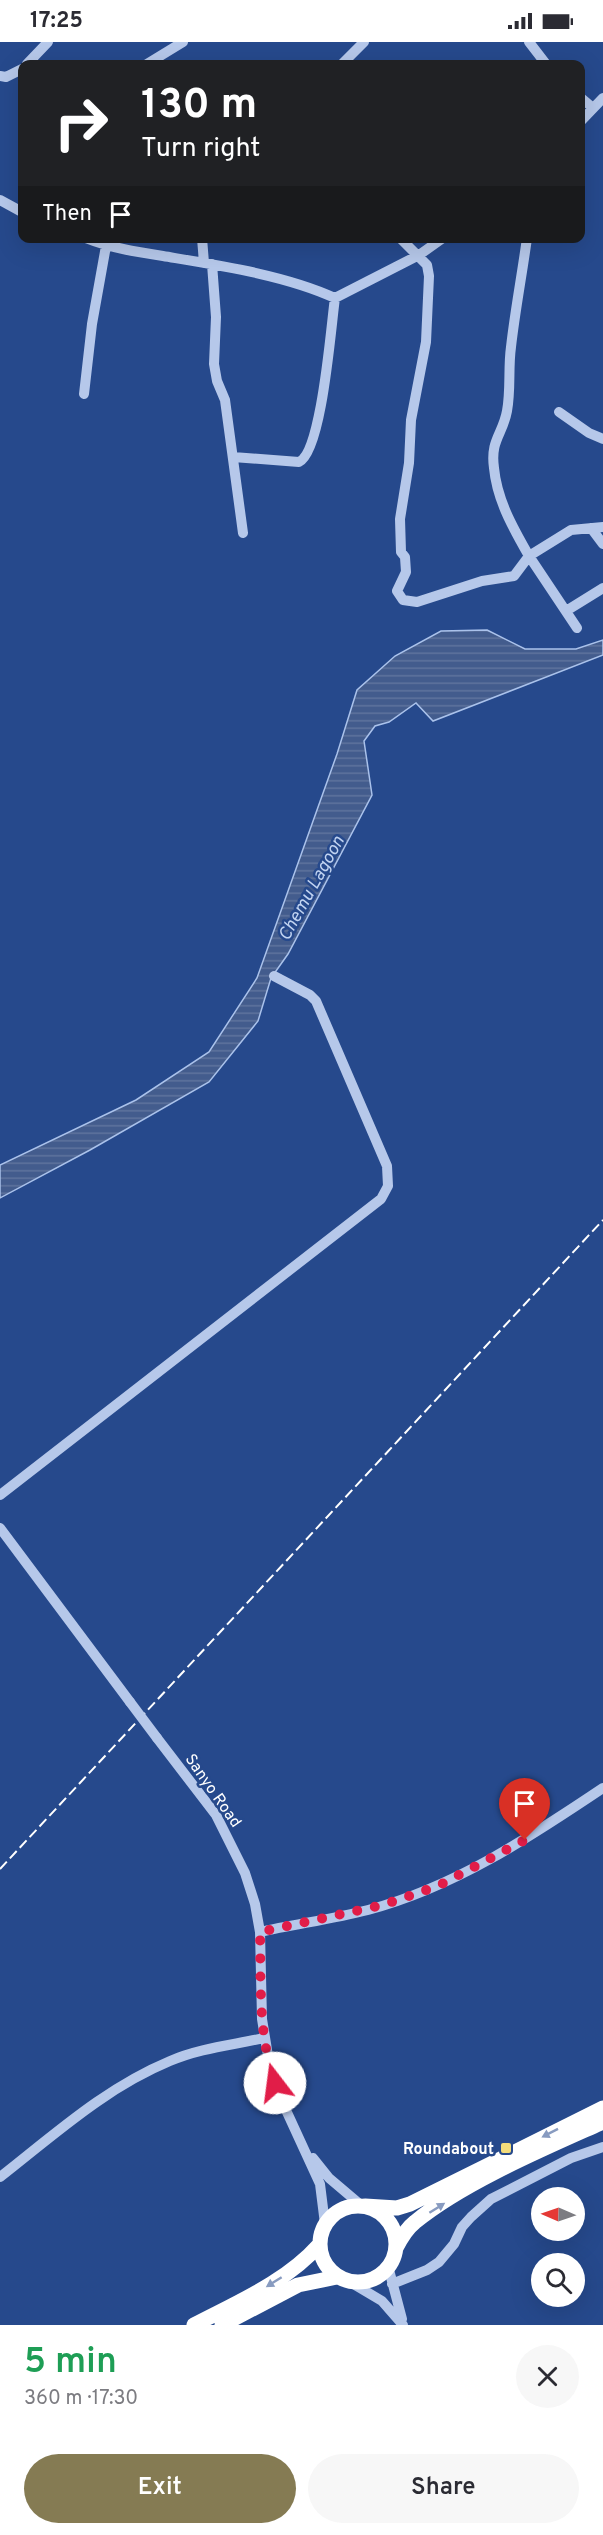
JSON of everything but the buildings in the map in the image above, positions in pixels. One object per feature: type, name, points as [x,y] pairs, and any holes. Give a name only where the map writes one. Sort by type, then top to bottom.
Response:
[{"type":"highway","points":[[194,2325],[274,2282],[302,2263],[319,2245],[325,2224],[343,2208],[363,2206],[397,2208],[410,2205],[603,2108]]},
{"type":"highway","points":[[222,2325],[298,2284],[344,2279],[371,2280],[388,2266],[405,2232],[415,2222],[492,2175],[603,2122]]},
{"type":"highway","points":[[363,2206],[378,2211],[388,2221],[395,2234],[396,2248]]},
{"type":"highway","points":[[319,2245],[324,2263],[344,2279]]},
{"type":"street","points":[[31,60],[48,42]]},
{"type":"street","points":[[154,60],[183,42]]},
{"type":"street","points":[[346,60],[364,42]]},
{"type":"street","points":[[529,42],[543,60]]},
{"type":"street","points":[[0,76],[6,77],[18,71]]},
{"type":"street","points":[[585,117],[603,98]]},
{"type":"street","points":[[585,101],[593,108]]},
{"type":"street","points":[[0,200],[18,210]]},
{"type":"street","points":[[98,243],[106,246],[120,244],[208,263],[315,289],[335,298]]},
{"type":"street","points":[[203,243],[216,317],[213,364],[225,400],[243,533]]},
{"type":"street","points":[[406,243],[419,255],[429,270],[428,313],[426,342],[411,420],[409,463],[400,519],[401,552],[405,557],[406,572],[397,591],[407,602],[417,602],[482,581],[514,576],[529,556],[570,530],[603,527]]},
{"type":"street","points":[[335,298],[419,255],[436,243]]},
{"type":"street","points":[[526,243],[511,348],[507,410],[494,445],[494,470],[507,518],[529,556],[577,628]]},
{"type":"street","points":[[84,394],[92,324],[106,246]]},
{"type":"street","points":[[233,458],[300,462],[307,454],[321,417],[335,298]]},
{"type":"street","points":[[559,412],[603,439]]},
{"type":"street","points":[[591,528],[603,544]]},
{"type":"street","points":[[566,611],[603,588]]},
{"type":"street","points":[[0,1495],[381,1198],[388,1186],[387,1166],[316,1001],[310,994],[274,976]]},
{"type":"street","name":"Sanyo Road","points":[[0,1528],[216,1815],[228,1836],[245,1873],[255,1904],[260,1932],[260,1992],[264,2038],[270,2068],[280,2097],[306,2148],[320,2184],[325,2224]]},
{"type":"street","points":[[260,1932],[367,1910],[438,1886],[525,1840],[603,1788]]},
{"type":"street","points":[[0,2177],[83,2109],[134,2077],[187,2055],[264,2038]]},
{"type":"street","points":[[392,2284],[427,2270],[439,2262],[454,2244],[466,2222],[491,2199],[571,2158],[603,2147]]},
{"type":"street","name":"Sanyo Road","points":[[306,2148],[329,2178],[363,2206]]},
{"type":"street","points":[[388,2266],[403,2325]]},
{"type":"street","points":[[344,2279],[382,2301],[403,2325]]},
{"type":"water","name":"Chemu Lagoon","points":[[487,630],[525,649],[576,649],[603,640],[603,655],[433,721],[416,703],[389,722],[375,726],[364,741],[372,795],[288,954],[271,978],[258,1021],[209,1082],[0,1198],[0,1165],[136,1100],[209,1052],[257,978],[337,754],[357,690],[395,656],[441,631]]},
{"type":"railway","points":[[0,1869],[603,1220]]},
{"type":"place","name":"Roundabout","points":[[506,2148]]},
{"type":"route","points":[[275,2083],[270,2068],[262,2019],[260,1932],[367,1910],[438,1886],[525,1840]]}]
